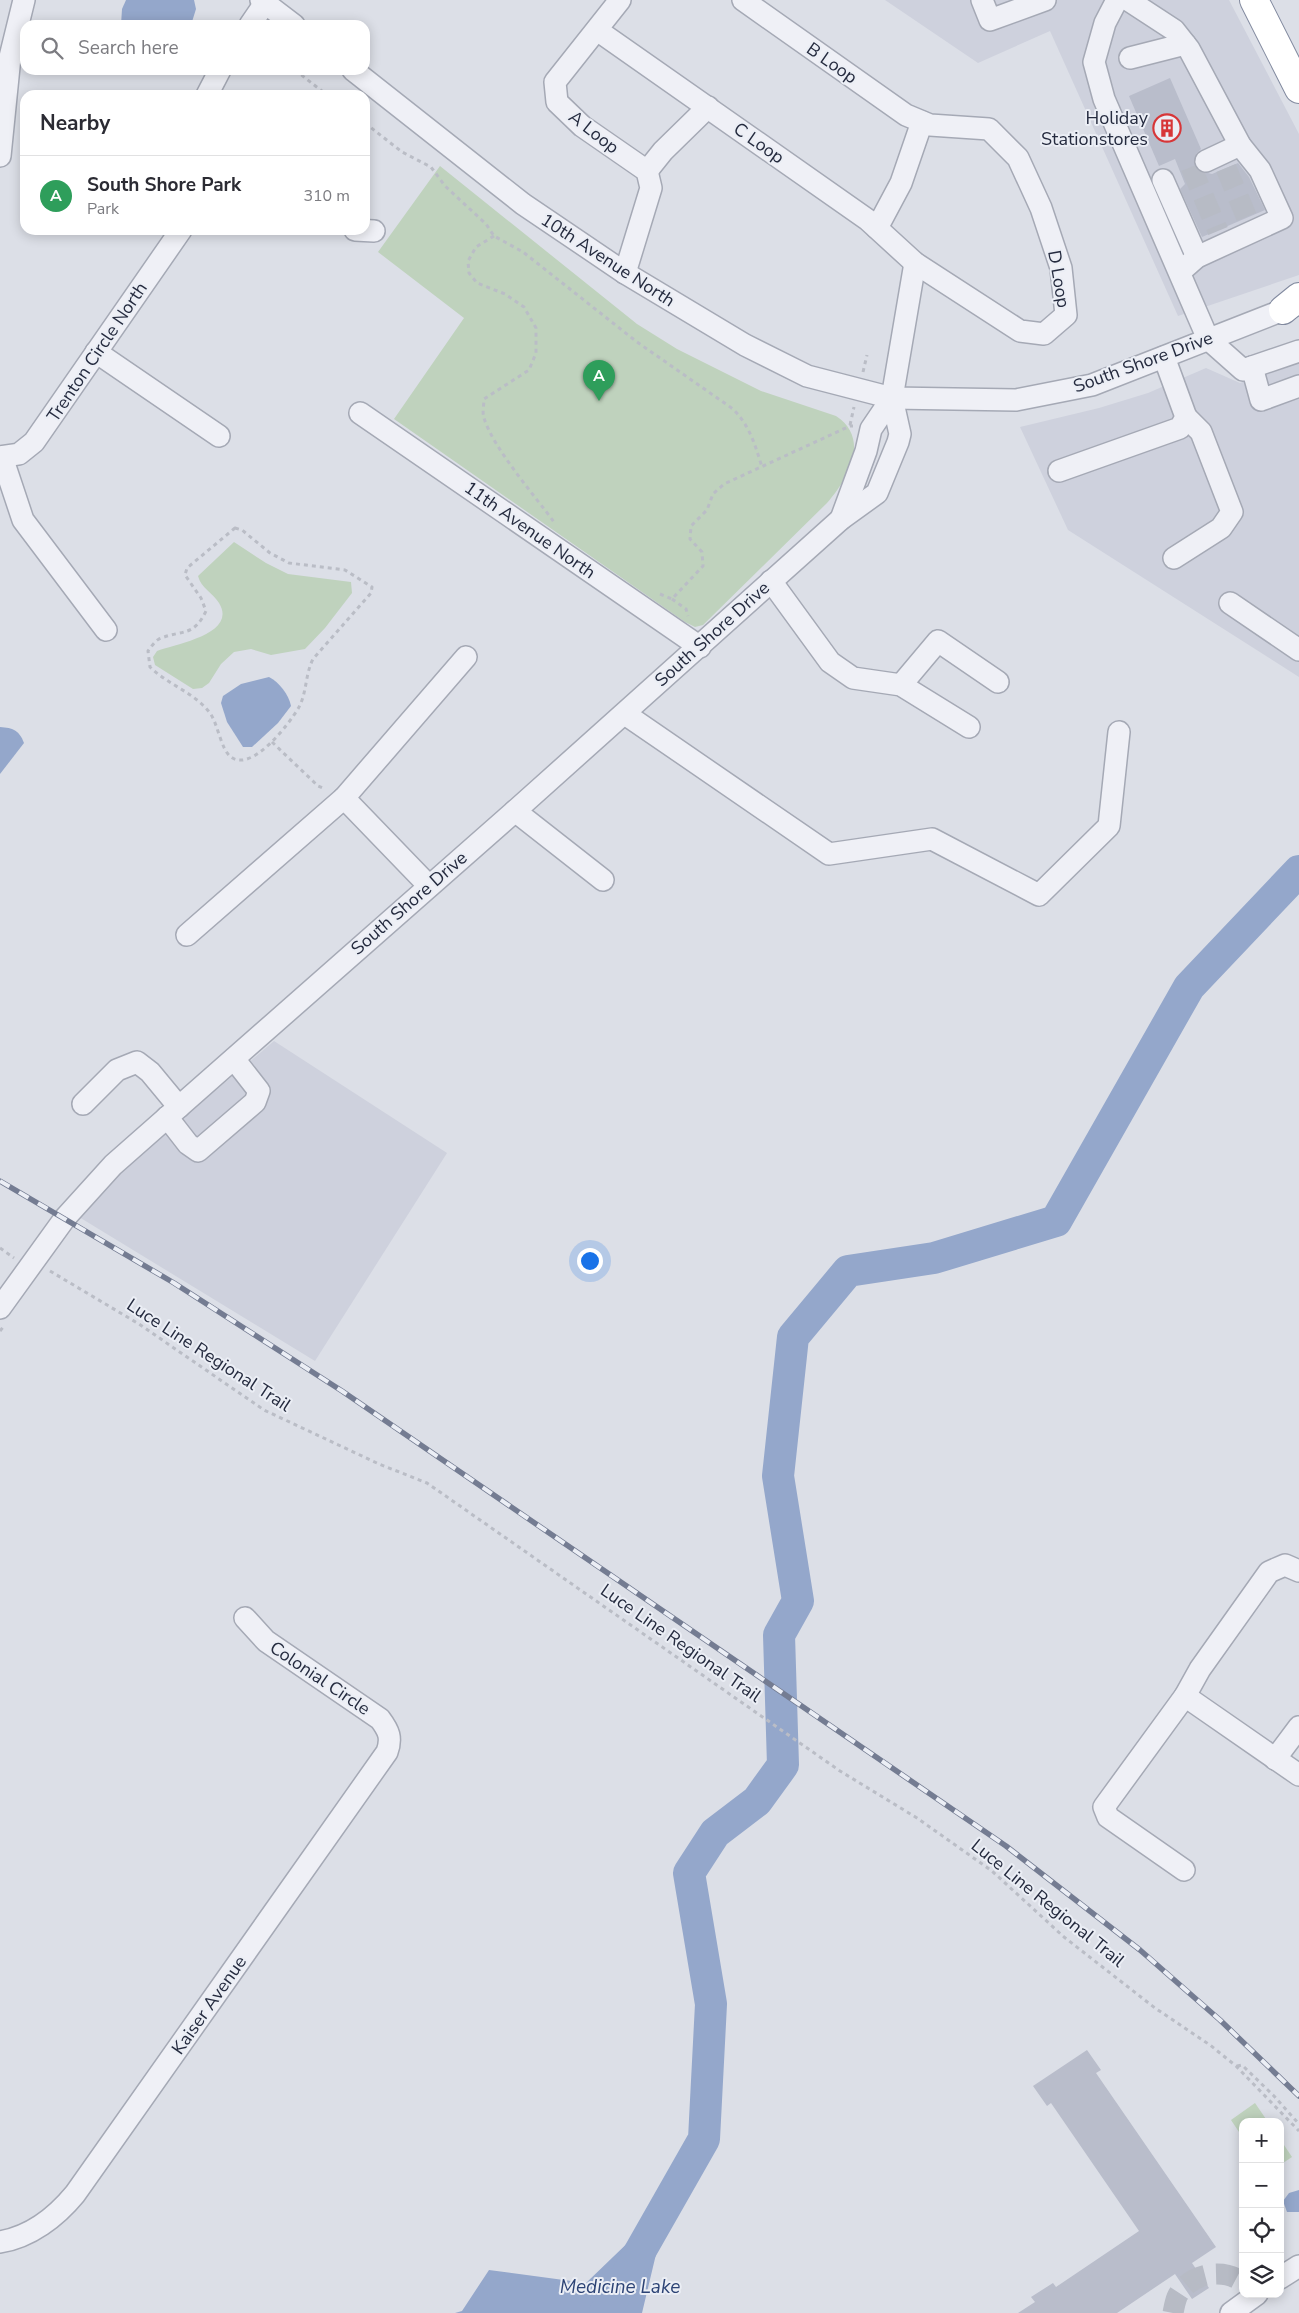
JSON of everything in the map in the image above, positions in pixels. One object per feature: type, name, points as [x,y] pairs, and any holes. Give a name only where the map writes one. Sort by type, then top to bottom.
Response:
[{"type":"highway","points":[[1254,0],[1299,89]]},
{"type":"street","points":[[0,156],[10,56],[24,0]]},
{"type":"street","name":"A Loop","points":[[620,0],[555,82],[557,102],[582,126],[647,171]]},
{"type":"street","name":"B Loop","points":[[743,0],[906,115],[922,122]]},
{"type":"street","points":[[982,0],[990,20],[1044,0]]},
{"type":"street","points":[[1117,0],[1105,23],[1094,62],[1104,99],[1208,339],[1243,370],[1299,351]]},
{"type":"street","points":[[1128,0],[1174,30],[1184,44],[1240,145],[1260,170],[1282,218],[1250,225],[1221,237],[1180,272]]},
{"type":"street","points":[[253,20],[263,1],[288,20]]},
{"type":"street","name":"C Loop","points":[[597,30],[877,228],[914,263]]},
{"type":"street","points":[[1130,58],[1184,44]]},
{"type":"street","points":[[210,90],[217,75]]},
{"type":"street","name":"10th Avenue North","points":[[359,75],[524,204],[624,273],[745,345],[807,376],[892,398]]},
{"type":"street","points":[[624,273],[651,188],[647,171],[663,151],[708,107]]},
{"type":"street","points":[[877,228],[901,183],[922,122]]},
{"type":"street","name":"D Loop","points":[[914,263],[1020,330],[1044,334],[1066,315],[1060,268],[1041,208],[1018,158],[989,129],[930,125],[922,122]]},
{"type":"street","points":[[1218,161],[1240,145]]},
{"type":"street","points":[[1143,188],[1172,176],[1197,257]]},
{"type":"street","name":"Trenton Circle North","points":[[1,457],[19,454],[34,442],[178,235]]},
{"type":"street","points":[[892,398],[914,263]]},
{"type":"street","name":"South Shore Drive","points":[[892,398],[1016,400],[1092,384],[1295,305]]},
{"type":"street","points":[[96,352],[219,436]]},
{"type":"street","points":[[1164,357],[1186,417],[1202,432],[1232,512],[1221,528],[1174,558]]},
{"type":"street","points":[[1252,367],[1261,400],[1299,386]]},
{"type":"street","name":"South Shore Drive","points":[[840,519],[866,451],[871,429],[892,398]]},
{"type":"street","name":"South Shore Drive","points":[[0,1308],[65,1218],[113,1165],[625,714],[840,519],[877,494],[900,434],[892,398]]},
{"type":"street","name":"11th Avenue North","points":[[360,413],[700,647]]},
{"type":"street","points":[[1059,471],[1180,428],[1186,417]]},
{"type":"street","points":[[1,457],[23,520],[106,630]]},
{"type":"street","points":[[771,581],[830,662],[853,678],[901,685],[969,727]]},
{"type":"street","points":[[1230,604],[1299,650]]},
{"type":"street","points":[[901,685],[938,641],[998,682]]},
{"type":"street","points":[[187,935],[344,798],[466,657]]},
{"type":"street","points":[[625,714],[829,854],[932,839],[1039,895],[1109,826],[1119,732]]},
{"type":"street","points":[[344,798],[429,886]]},
{"type":"street","points":[[515,811],[603,880]]},
{"type":"street","points":[[83,1104],[116,1070],[137,1062],[150,1072],[173,1112],[188,1144],[198,1151],[255,1102],[259,1090],[234,1059]]},
{"type":"street","points":[[1184,1870],[1108,1818],[1104,1807],[1185,1696],[1200,1668],[1269,1572],[1285,1565],[1299,1571]]},
{"type":"street","name":"Colonial Circle","points":[[245,1618],[266,1641],[380,1719],[388,1729],[391,1740]]},
{"type":"street","points":[[1185,1696],[1299,1775]]},
{"type":"street","points":[[1276,1759],[1299,1727]]},
{"type":"street","name":"Kaiser Avenue","points":[[0,2242],[20,2236],[47,2222],[76,2194],[387,1752],[391,1740]]},
{"type":"street","points":[[1284,2275],[1299,2266]]},
{"type":"street","points":[[1231,2313],[1252,2298]]},
{"type":"path","points":[[301,75],[321,90]]},
{"type":"path","points":[[370,128],[402,152],[431,166],[445,186],[486,224],[494,236],[523,252],[637,342],[733,409],[744,420],[751,433],[762,467]]},
{"type":"path","points":[[494,236],[476,247],[468,261],[469,273],[477,283],[505,294],[524,307],[536,328],[536,353],[529,370],[484,399],[483,416],[490,432],[515,470],[556,523]]},
{"type":"path","points":[[655,592],[672,598],[703,566],[702,552],[690,539],[690,526],[707,510],[713,494],[724,484],[850,426],[871,429]]},
{"type":"path","points":[[235,528],[242,530],[270,553],[289,562],[345,570],[372,587],[371,593],[313,660],[307,671],[304,694],[298,708],[272,742],[253,758],[241,762],[231,758],[226,751],[220,732],[210,713],[185,690],[162,679],[150,666],[148,651],[158,639],[187,633],[200,624],[206,611],[202,598],[185,575],[187,568],[235,528]]},
{"type":"path","points":[[272,742],[318,786],[344,798]]},
{"type":"path","name":"Luce Line Regional Trail","points":[[0,1248],[19,1261],[46,1269],[140,1324],[264,1410],[379,1464],[427,1483],[840,1771],[932,1829],[992,1871],[1064,1937],[1155,2008],[1210,2045],[1236,2066],[1299,2131]]},
{"type":"path","points":[[1236,2066],[1242,2065],[1260,2081],[1299,2124]]},
{"type":"shaded area","points":[[885,0],[1229,0],[1299,134],[1299,275],[1178,316],[1050,31],[978,63]]},
{"type":"shaded area","points":[[1299,360],[1299,677],[1068,530],[1020,427],[1099,408],[1148,393],[1206,368],[1240,383]]},
{"type":"shaded area","points":[[274,1041],[447,1153],[315,1361],[79,1217],[119,1172]]},
{"type":"green space","points":[[440,166],[637,324],[677,349],[761,391],[836,416],[847,425],[854,447],[852,459],[842,483],[835,493],[703,625],[695,627],[685,622],[394,419],[464,318],[378,252]]},
{"type":"green space","points":[[234,542],[266,563],[288,574],[351,582],[352,593],[325,628],[305,649],[271,655],[251,649],[234,652],[221,664],[209,683],[202,688],[193,689],[155,665],[153,657],[157,651],[202,636],[213,630],[220,623],[223,614],[219,603],[202,584],[198,576]]},
{"type":"green space","points":[[1255,2103],[1265,2118],[1239,2118],[1239,2132],[1231,2120]]},
{"type":"green space","points":[[1284,2145],[1292,2157],[1284,2162]]},
{"type":"water","points":[[126,0],[194,0],[196,9],[193,20],[121,20],[122,9]]},
{"type":"water","points":[[269,677],[283,689],[291,706],[278,723],[252,747],[243,747],[227,722],[221,703],[223,696],[241,684]]},
{"type":"water","points":[[0,727],[15,730],[24,743],[0,774]]},
{"type":"water","points":[[1299,2190],[1299,2212],[1287,2212],[1284,2200],[1289,2193]]},
{"type":"water","name":"Medicine Lake","points":[[668,2204],[642,2313],[455,2313],[462,2311],[489,2270],[586,2283]]},
{"type":"building","name":"Holiday Stationstores","points":[[1170,78],[1201,149],[1196,154],[1195,167],[1199,171],[1212,174],[1238,163],[1249,177],[1265,210],[1202,237],[1180,189],[1185,184],[1175,159],[1159,166],[1129,96]]},
{"type":"building","points":[[1087,2050],[1101,2070],[1096,2073],[1216,2247],[1192,2263],[1209,2288],[1192,2299],[1175,2274],[1117,2313],[1018,2313],[1035,2302],[1031,2297],[1053,2283],[1056,2287],[1139,2231],[1051,2103],[1047,2106],[1033,2086]]},
{"type":"waterway","points":[[605,2313],[704,2139],[711,2004],[689,1873],[715,1833],[757,1801],[783,1765],[779,1635],[798,1601],[778,1476],[793,1337],[848,1271],[934,1258],[1056,1221],[1189,987],[1299,871]]},
{"type":"tunnel","points":[[1191,167],[1218,231]]},
{"type":"tunnel","points":[[1226,168],[1247,218]]},
{"type":"tunnel","points":[[1173,2313],[1177,2297],[1182,2289],[1198,2278],[1217,2274],[1226,2275],[1239,2280]]},
{"type":"railway","points":[[0,1181],[174,1283],[342,1391],[1006,1846],[1140,1950],[1220,2020],[1299,2096]]},
{"type":"place","name":"Holiday Stationstores","points":[[1167,128]]},
{"type":"place","name":"South Shore Park","points":[[599,401]]}]
